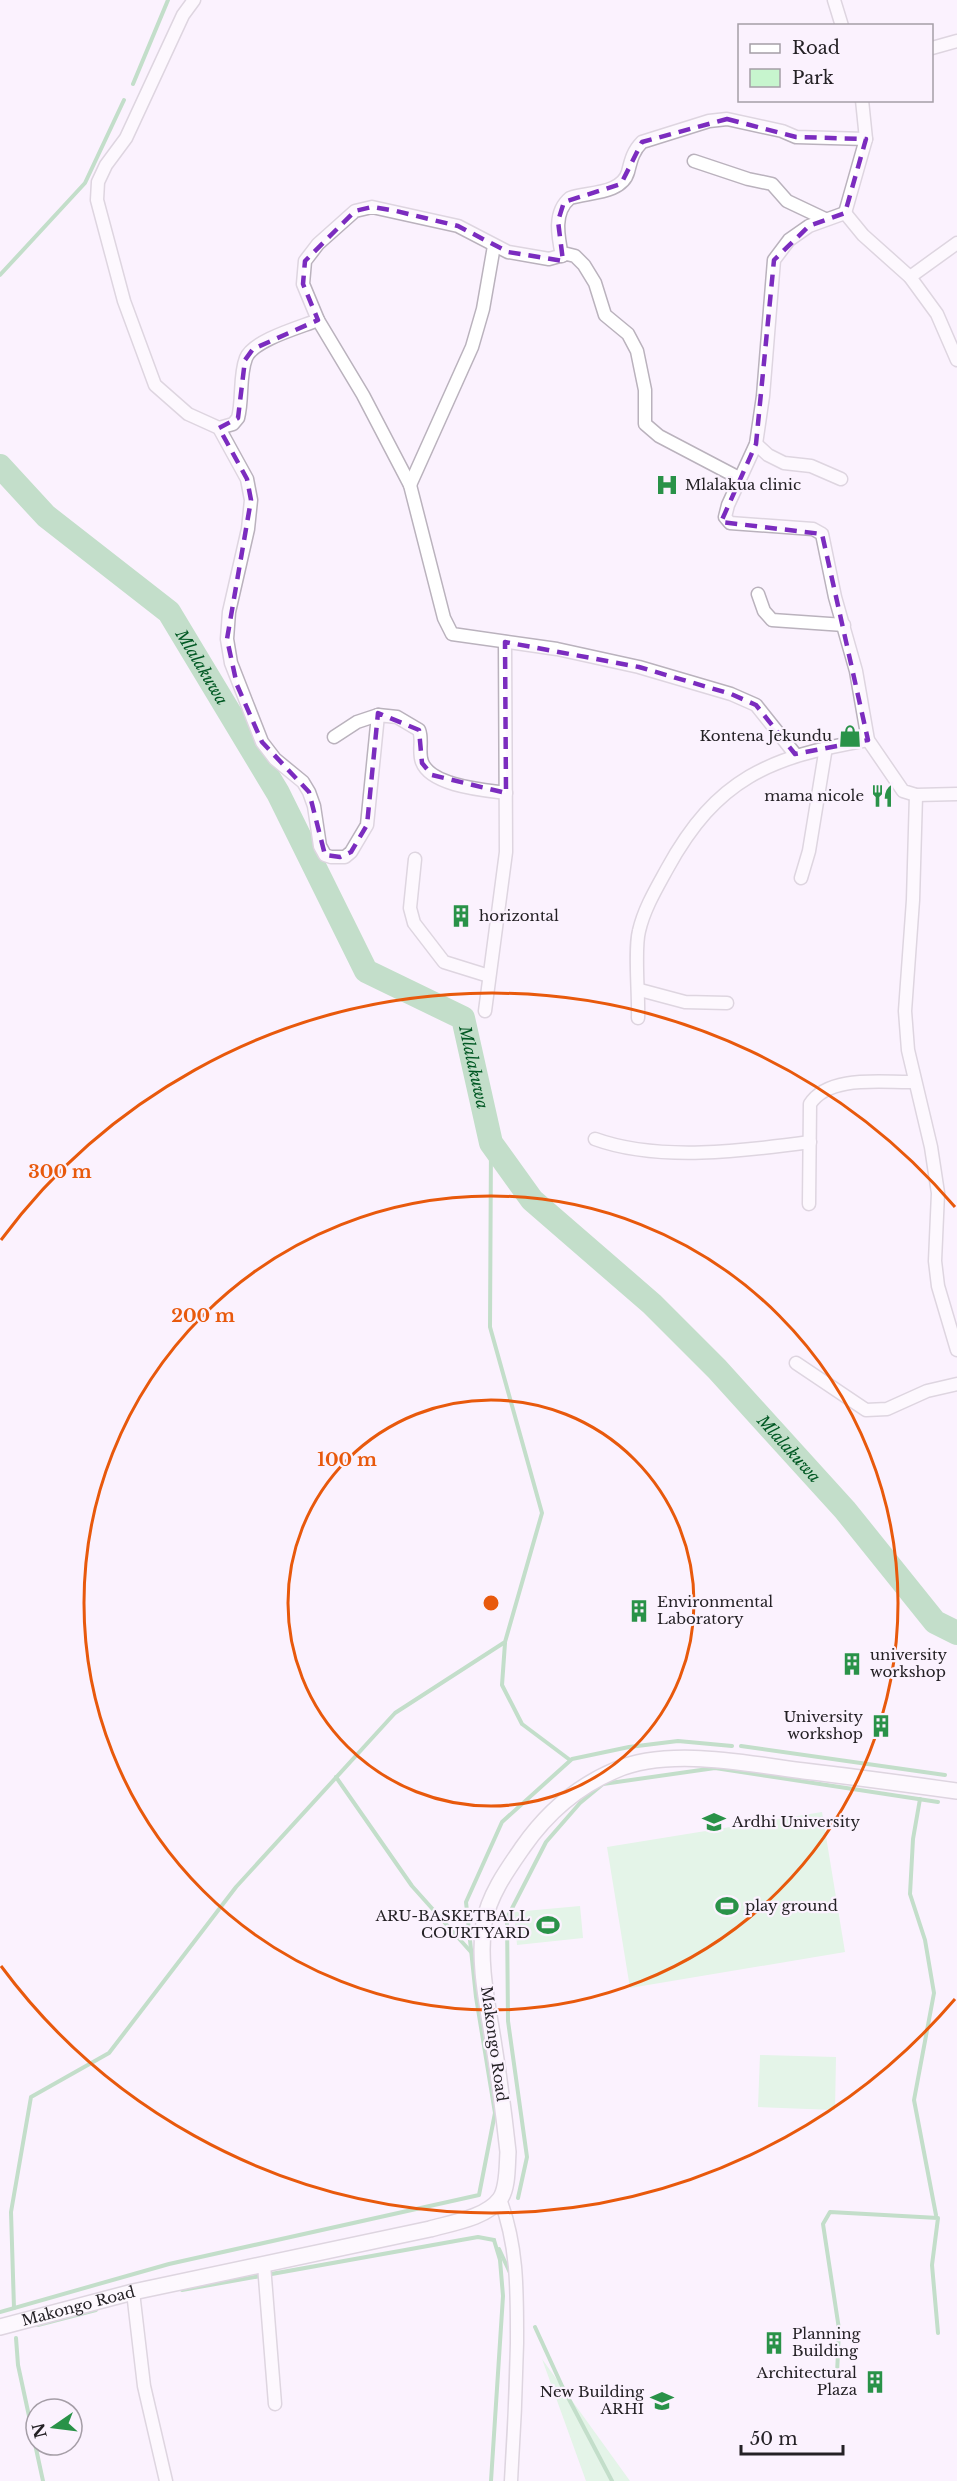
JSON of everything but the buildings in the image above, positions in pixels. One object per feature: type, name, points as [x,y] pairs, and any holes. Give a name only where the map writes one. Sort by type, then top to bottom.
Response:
[{"type":"street","points":[[181,0],[183,15]]},
{"type":"street","points":[[194,0],[183,15],[126,138],[106,165],[98,182],[98,200],[124,301],[155,385],[188,414],[219,428],[247,479],[251,500],[248,529],[229,612],[226,639],[237,685],[262,742],[275,759],[303,782],[309,792],[314,806],[320,846],[325,855],[345,857],[351,852],[367,825],[378,715]]},
{"type":"street","points":[[834,0],[841,24]]},
{"type":"street","points":[[933,48],[957,41]]},
{"type":"street","points":[[845,213],[866,139],[862,102]]},
{"type":"street","points":[[562,256],[558,221],[564,202],[576,196],[621,184],[627,176],[635,148],[642,142],[709,121],[727,119],[782,131],[796,137],[866,139]]},
{"type":"street","points":[[694,160],[748,179],[772,184],[787,201],[825,219]]},
{"type":"street","points":[[739,478],[659,436],[645,424],[642,368],[632,339],[605,315],[595,284],[584,265],[574,256],[549,259],[494,246],[458,226],[372,207],[355,211],[318,244],[305,261],[303,284],[318,320],[363,394],[410,485],[448,628],[452,634],[557,650],[639,667],[731,694],[756,705],[795,754]]},
{"type":"street","points":[[845,213],[825,219],[789,240],[774,260],[763,396],[756,444],[739,478],[725,511],[725,517],[730,523],[813,529],[822,534],[856,671],[868,740],[903,791],[916,795],[957,794]]},
{"type":"street","points":[[845,213],[863,235],[910,277],[937,314],[957,360]]},
{"type":"street","points":[[910,277],[957,243]]},
{"type":"street","points":[[410,485],[472,347],[483,309],[494,246]]},
{"type":"street","points":[[219,428],[233,424],[238,418],[245,360],[253,349],[268,340],[318,320]]},
{"type":"street","points":[[756,444],[768,455],[784,464],[811,466],[841,478]]},
{"type":"street","points":[[758,594],[764,611],[772,620],[844,625]]},
{"type":"street","points":[[485,1011],[503,881],[507,793],[505,642]]},
{"type":"street","points":[[334,736],[357,722],[378,715],[397,717],[419,729],[422,763],[432,775],[469,787],[507,793]]},
{"type":"street","points":[[638,1018],[640,990],[638,934],[645,909],[677,848],[712,803],[737,782],[795,754],[868,740]]},
{"type":"street","points":[[801,878],[810,851],[826,747]]},
{"type":"street","points":[[916,795],[913,900],[905,1011],[914,1082],[932,1147],[938,1193],[935,1261],[938,1286],[957,1350]]},
{"type":"street","points":[[416,860],[410,908],[414,922],[444,962],[489,976]]},
{"type":"street","points":[[640,990],[685,1002],[726,1003]]},
{"type":"street","points":[[809,1204],[810,1104],[816,1095],[837,1086],[860,1083],[914,1082]]},
{"type":"street","points":[[595,1139],[626,1149],[674,1151],[753,1149],[810,1142]]},
{"type":"street","points":[[796,1363],[854,1405],[866,1410],[887,1409],[927,1390],[957,1384]]},
{"type":"street","name":"Makongo Road","points":[[0,2327],[133,2292],[430,2229],[465,2219],[487,2209],[500,2199],[507,2175],[508,2152],[486,1991],[482,1949],[484,1924],[491,1899],[501,1881],[539,1825],[576,1792],[617,1769],[671,1760],[747,1763],[957,1791]]},
{"type":"street","points":[[500,2199],[513,2235],[516,2257],[516,2369],[512,2481]]},
{"type":"street","points":[[264,2265],[275,2404]]},
{"type":"street","points":[[133,2292],[144,2386],[166,2481]]},
{"type":"highlighted area","points":[[727,119],[796,137],[866,139],[845,213],[809,226],[774,260],[756,444],[721,522],[822,534],[868,740],[795,754],[756,705],[731,694],[639,667],[505,642],[506,793],[432,775],[422,763],[419,730],[378,713],[367,825],[351,852],[340,857],[325,855],[309,792],[262,742],[237,685],[227,639],[251,500],[247,479],[219,428],[238,418],[245,360],[253,349],[318,320],[303,284],[305,261],[355,211],[372,207],[396,211],[458,226],[508,252],[563,261],[558,221],[564,202],[621,184],[642,142]]},
{"type":"green space","name":"play ground","points":[[822,1812],[845,1952],[630,1988],[607,1847]]},
{"type":"green space","name":"ARU-BASKETBALL COURTYARD","points":[[580,1906],[583,1938],[517,1945],[514,1912]]},
{"type":"green space","points":[[760,2055],[836,2057],[835,2110],[758,2107]]},
{"type":"green space","points":[[542,2359],[630,2481],[586,2481]]},
{"type":"waterway","points":[[133,84],[168,0]]},
{"type":"waterway","points":[[0,275],[85,183],[124,100]]},
{"type":"waterway","name":"Mlalakuwa","points":[[0,466],[46,516],[169,612],[278,793],[366,971],[463,1018],[491,1143],[532,1200],[652,1304],[717,1369],[845,1510],[935,1622],[957,1633]]},
{"type":"waterway","points":[[14,2308],[11,2212],[31,2097],[109,2053],[236,1887],[395,1713],[505,1642],[542,1513],[490,1327],[491,1143]]},
{"type":"waterway","points":[[505,1643],[502,1685],[522,1724],[570,1760]]},
{"type":"waterway","points":[[0,2312],[169,2264],[479,2195],[495,2113],[476,1997],[466,1902],[502,1822],[572,1759],[629,1747],[678,1741],[732,1746]]},
{"type":"waterway","points":[[741,1746],[945,1775]]},
{"type":"waterway","points":[[518,2198],[527,2157],[508,2021],[507,1918],[546,1842],[580,1803],[603,1784],[715,1768],[938,1802]]},
{"type":"waterway","points":[[336,1777],[412,1886],[471,1952]]},
{"type":"waterway","points":[[920,1799],[913,1839],[910,1894],[925,1940],[934,1993],[914,2100],[936,2215]]},
{"type":"waterway","points":[[818,2376],[837,2374],[839,2329],[823,2224],[830,2212],[938,2218],[932,2265],[938,2333]]},
{"type":"waterway","points":[[182,2290],[478,2237],[494,2240]]},
{"type":"waterway","points":[[491,2481],[503,2296],[500,2260],[494,2240]]},
{"type":"waterway","points":[[499,2249],[511,2275]]},
{"type":"waterway","points":[[38,2325],[96,2310]]},
{"type":"waterway","points":[[535,2327],[562,2386],[612,2481]]},
{"type":"waterway","points":[[16,2338],[18,2365],[43,2481]]},
{"type":"place","name":"Mlalakua clinic","points":[[667,485]]},
{"type":"place","name":"Kontena Jekundu","points":[[850,736]]},
{"type":"place","name":"mama nicole","points":[[882,796]]},
{"type":"place","name":"horizontal","points":[[461,916]]},
{"type":"place","name":"Environmental Laboratory","points":[[639,1611]]},
{"type":"place","name":"university workshop","points":[[852,1664]]},
{"type":"place","name":"University workshop","points":[[881,1726]]},
{"type":"place","name":"Ardhi University","points":[[714,1822]]},
{"type":"place","name":"play ground","points":[[727,1906]]},
{"type":"place","name":"ARU-BASKETBALL COURTYARD","points":[[548,1925]]},
{"type":"place","name":"Planning Building","points":[[774,2343]]},
{"type":"place","name":"Architectural Plaza","points":[[875,2382]]},
{"type":"place","name":"New Building ARHI","points":[[662,2401]]}]
